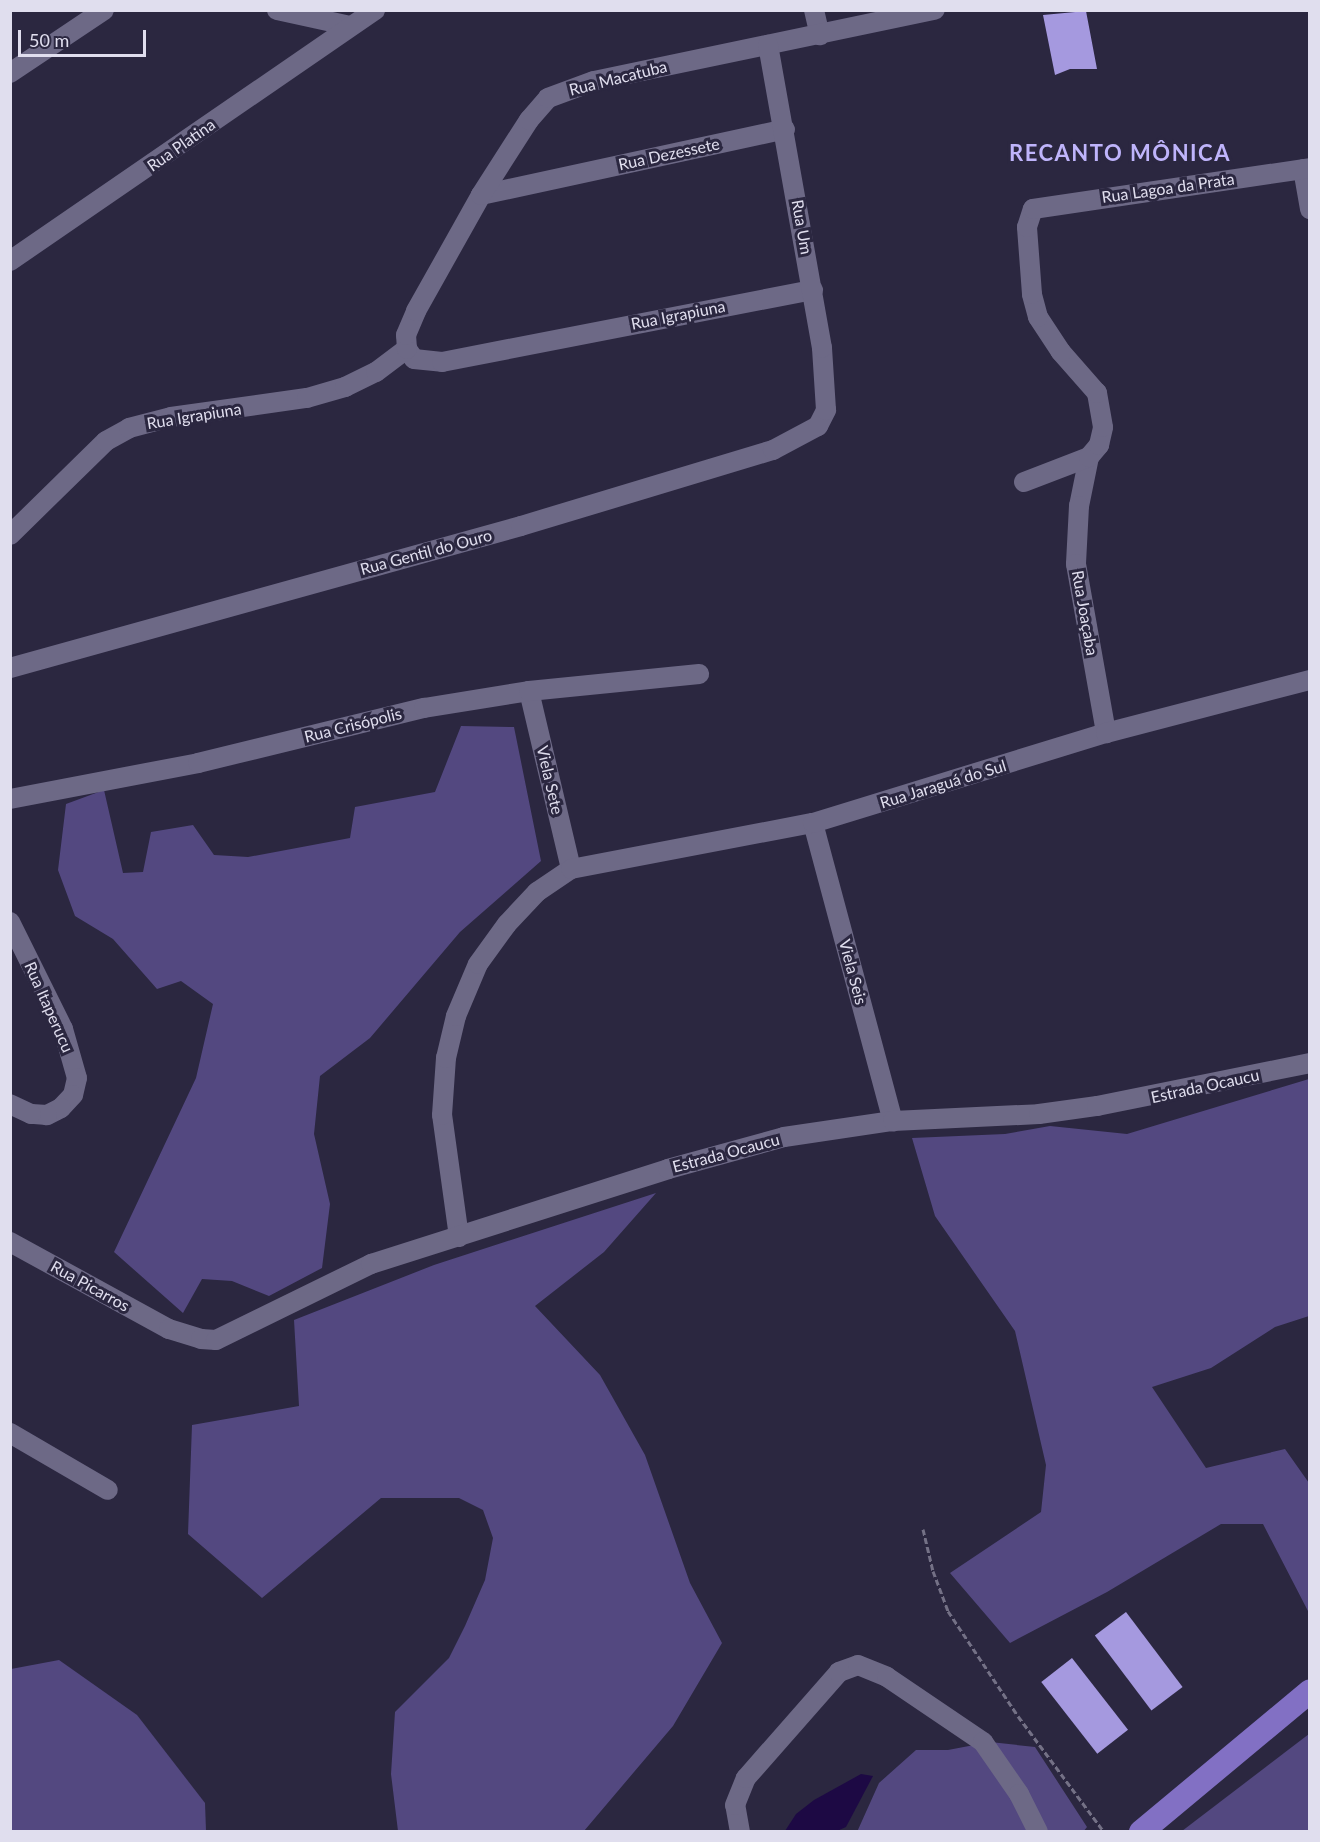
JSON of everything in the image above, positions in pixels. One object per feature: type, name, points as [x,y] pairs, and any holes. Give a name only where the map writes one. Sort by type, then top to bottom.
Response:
[{"type":"main road","points":[[1141,1832],[1310,1691]]},
{"type":"street","points":[[10,73],[104,10]]},
{"type":"street","name":"Rua Platina","points":[[10,261],[375,10]]},
{"type":"street","points":[[814,10],[820,35]]},
{"type":"street","name":"Rua Macatuba","points":[[406,349],[406,335],[416,311],[481,195],[529,120],[548,98],[573,86],[935,10]]},
{"type":"street","points":[[284,12],[350,26]]},
{"type":"street","name":"Rua Um","points":[[768,45],[813,290],[826,410]]},
{"type":"street","name":"Rua Dezessete","points":[[481,195],[785,129]]},
{"type":"street","points":[[1306,169],[1310,209]]},
{"type":"street","name":"Rua Lagoa da Prata","points":[[1029,214],[1039,206],[1306,169]]},
{"type":"street","name":"Rua Joaçaba","points":[[1029,214],[1032,294],[1038,317],[1061,352],[1098,393],[1103,409],[1099,445],[1089,457],[1079,506],[1076,564],[1106,733]]},
{"type":"street","name":"Rua Igrapiuna","points":[[10,535],[106,441],[129,428],[171,417],[316,395],[376,372],[406,349],[414,359],[442,362],[813,290]]},
{"type":"street","name":"Rua Gentil do Ouro","points":[[10,668],[521,526],[773,450],[818,426],[826,410]]},
{"type":"street","points":[[1024,482],[1089,457]]},
{"type":"street","name":"Rua Crisópolis","points":[[10,799],[198,763],[424,708],[529,691],[699,674]]},
{"type":"street","name":"Rua Jaraguá do Sul","points":[[571,870],[813,823],[1106,733],[1310,680]]},
{"type":"street","name":"Viela Sete","points":[[529,691],[571,870]]},
{"type":"street","name":"Viela Seis","points":[[813,823],[893,1121]]},
{"type":"street","points":[[459,1237],[442,1115],[446,1058],[456,1017],[478,964],[507,924],[537,892],[571,870]]},
{"type":"street","name":"Rua Itaperucu","points":[[10,922],[63,1029],[77,1078],[73,1095],[61,1108],[47,1115],[31,1114],[10,1104]]},
{"type":"street","name":"Estrada Ocaucu","points":[[169,1329],[201,1339],[216,1340],[371,1264],[668,1169],[784,1137],[893,1121],[1039,1114],[1097,1106],[1310,1063]]},
{"type":"street","name":"Rua Picarros","points":[[10,1242],[169,1329]]},
{"type":"street","points":[[10,1433],[108,1490]]},
{"type":"street","points":[[740,1832],[735,1805],[746,1778],[839,1672],[858,1665],[887,1677],[983,1742],[1020,1794],[1038,1832]]},
{"type":"path","points":[[923,1529],[933,1571],[948,1611],[1018,1716],[1104,1832]]},
{"type":"shaded area","points":[[461,726],[514,727],[541,861],[460,932],[370,1038],[320,1076],[314,1134],[330,1204],[322,1268],[269,1296],[232,1281],[202,1279],[183,1313],[114,1252],[196,1078],[213,1004],[181,981],[157,989],[113,939],[75,916],[58,870],[66,804],[104,790],[123,873],[143,872],[151,832],[193,825],[214,855],[248,857],[350,838],[355,807],[435,792]]},
{"type":"shaded area","points":[[1309,1079],[1309,1316],[1275,1327],[1211,1368],[1152,1387],[1206,1468],[1285,1449],[1309,1483],[1309,1613],[1263,1524],[1221,1524],[1107,1592],[1010,1643],[950,1573],[1041,1512],[1046,1465],[1015,1331],[935,1216],[912,1138],[1005,1134],[1050,1126],[1127,1134]]},
{"type":"shaded area","points":[[656,1193],[604,1252],[535,1306],[600,1375],[645,1455],[690,1583],[722,1643],[673,1726],[584,1831],[398,1831],[391,1774],[395,1712],[449,1658],[465,1626],[485,1580],[493,1538],[483,1510],[459,1498],[381,1498],[262,1598],[188,1534],[192,1425],[299,1406],[294,1320],[434,1265]]},
{"type":"shaded area","points":[[59,1660],[137,1715],[205,1803],[206,1831],[11,1831],[11,1669]]},
{"type":"shaded area","points":[[1309,1734],[1309,1831],[1182,1831]]},
{"type":"shaded area","points":[[990,1742],[1035,1747],[1087,1827],[1083,1832],[857,1832],[879,1783],[916,1750],[948,1750]]},
{"type":"shaded area","points":[[861,1774],[873,1776],[846,1827],[837,1831],[785,1831],[796,1814],[814,1800]]},
{"type":"building","points":[[1086,11],[1097,69],[1070,69],[1055,75],[1043,15]]},
{"type":"building","points":[[1126,1612],[1183,1687],[1151,1711],[1095,1635]]},
{"type":"building","points":[[1072,1658],[1128,1730],[1097,1754],[1041,1682]]},
{"type":"district","name":"RECANTO MÔNICA","points":[[1120,153]]}]
